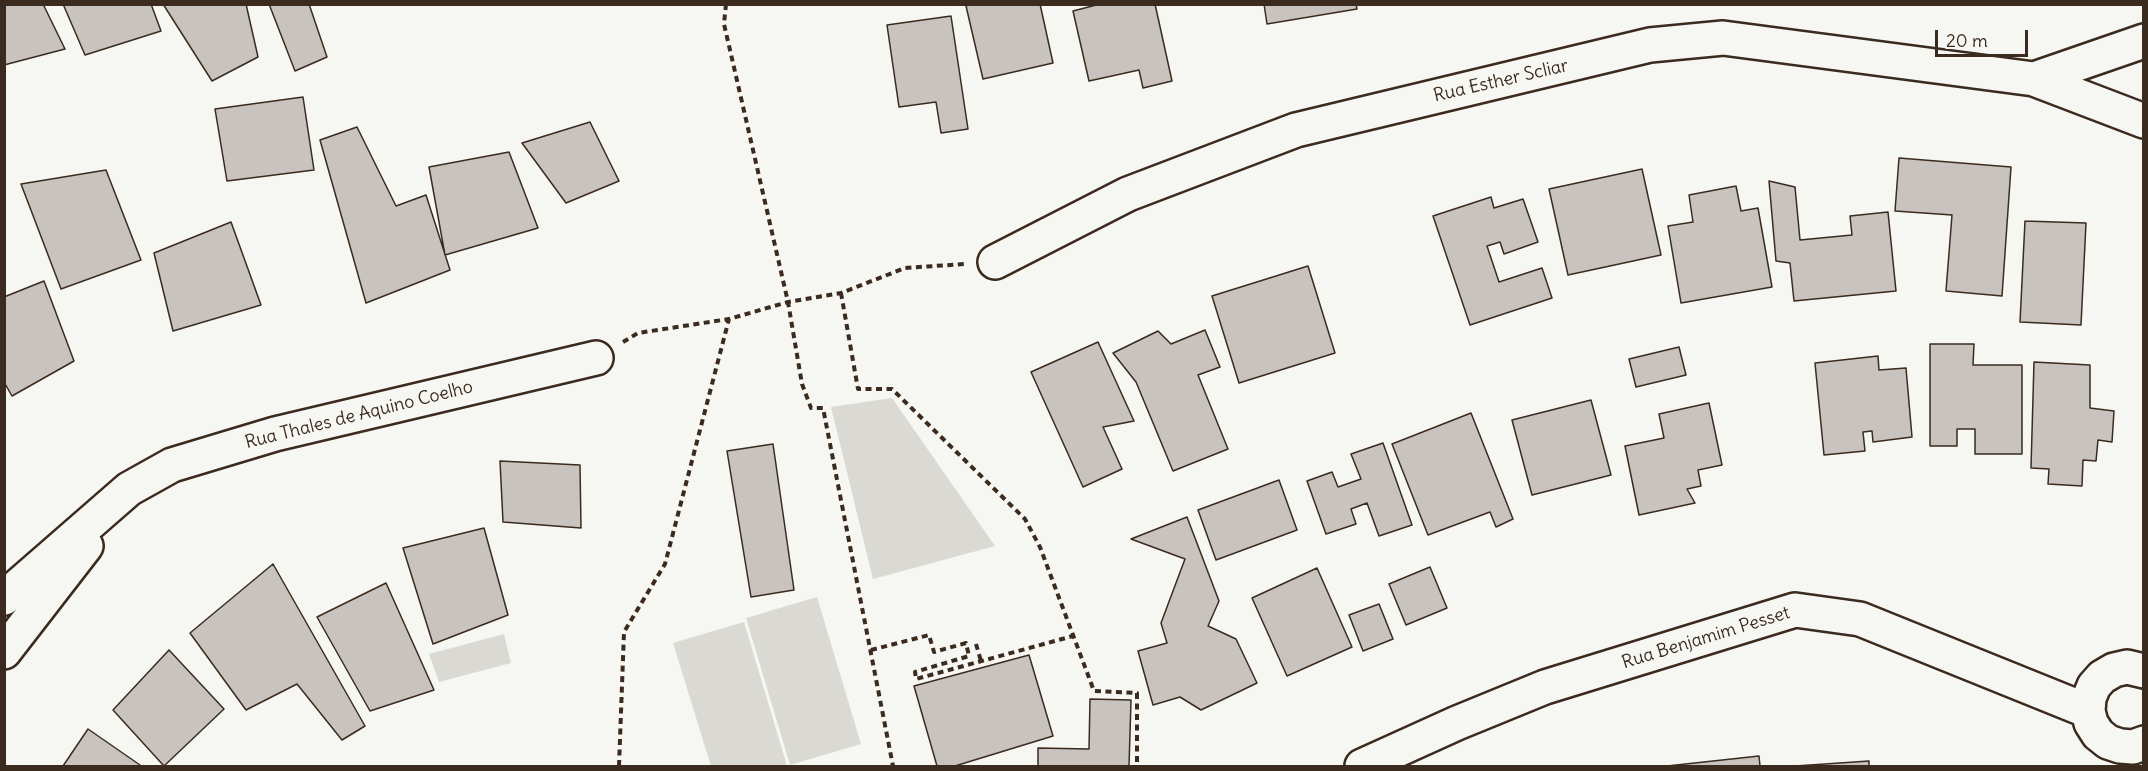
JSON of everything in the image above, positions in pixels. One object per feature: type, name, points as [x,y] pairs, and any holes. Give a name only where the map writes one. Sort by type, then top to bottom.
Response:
[{"type":"street","name":"Rua Esther Scliar","points":[[995,262],[1128,194],[1296,130],[1650,45],[1723,38],[2034,79],[2144,122]]},
{"type":"street","name":"Rua Esther Scliar","points":[[2034,79],[2144,41]]},
{"type":"street","name":"Rua Thales de Aquino Coelho","points":[[4,598],[129,489],[172,465],[275,434],[596,358]]},
{"type":"street","name":"Rua Thales de Aquino Coelho","points":[[4,652],[129,489]]},
{"type":"street","name":"Rua Benjamim Pesset","points":[[1362,766],[1457,723],[1545,687],[1796,610],[1860,619],[2088,711]]},
{"type":"street","points":[[2138,664],[2114,670],[2102,677],[2094,686],[2089,698],[2088,711],[2091,723],[2098,734],[2108,742],[2133,747],[2144,743]]},
{"type":"path","points":[[726,4],[724,24],[789,302],[802,384],[811,408],[823,408],[893,766]]},
{"type":"path","points":[[596,358],[638,333],[729,319],[789,302],[841,294],[905,268],[995,262]]},
{"type":"path","points":[[841,294],[858,389],[892,389],[1025,519],[1040,547],[1094,691],[1137,693],[1137,766]]},
{"type":"path","points":[[619,766],[624,632],[665,564],[729,319]]},
{"type":"path","points":[[871,650],[929,635],[934,652],[966,643],[969,656],[915,672],[916,679],[1073,636]]},
{"type":"path","points":[[976,644],[981,661]]},
{"type":"shaded area","points":[[892,398],[995,546],[873,579],[831,407]]},
{"type":"shaded area","points":[[817,597],[861,744],[790,765],[746,618]]},
{"type":"shaded area","points":[[744,622],[787,766],[711,766],[673,643]]},
{"type":"shaded area","points":[[504,634],[511,663],[439,682],[429,654]]},
{"type":"building","points":[[4,4],[43,4],[65,49],[4,65]]},
{"type":"building","points":[[63,4],[151,4],[161,31],[85,55]]},
{"type":"building","points":[[163,4],[246,4],[258,57],[212,81]]},
{"type":"building","points":[[269,4],[309,4],[327,57],[295,71]]},
{"type":"building","points":[[971,4],[1040,4],[1053,63],[983,79],[966,6]]},
{"type":"building","points":[[1100,4],[1155,4],[1172,81],[1143,88],[1139,70],[1089,81],[1073,11]]},
{"type":"building","points":[[1264,4],[1356,4],[1357,9],[1267,24]]},
{"type":"building","points":[[951,16],[968,129],[941,133],[936,102],[899,107],[887,25]]},
{"type":"building","points":[[303,97],[314,170],[227,181],[215,109]]},
{"type":"building","points":[[590,122],[619,181],[566,203],[522,143]]},
{"type":"building","points":[[357,127],[396,206],[426,195],[450,270],[366,303],[320,140]]},
{"type":"building","points":[[509,152],[538,228],[445,255],[429,167]]},
{"type":"building","points":[[1899,158],[2011,167],[2002,296],[1946,291],[1952,215],[1895,211]]},
{"type":"building","points":[[1642,169],[1661,255],[1568,275],[1549,189]]},
{"type":"building","points":[[106,170],[141,260],[61,289],[21,184]]},
{"type":"building","points":[[1769,181],[1795,187],[1800,240],[1852,235],[1850,216],[1888,212],[1896,291],[1794,301],[1790,263],[1776,261]]},
{"type":"building","points":[[1736,186],[1741,211],[1758,208],[1772,287],[1681,303],[1668,226],[1693,222],[1689,195]]},
{"type":"building","points":[[1491,197],[1494,208],[1523,199],[1538,242],[1504,254],[1500,242],[1487,246],[1499,282],[1542,268],[1552,298],[1470,325],[1433,216]]},
{"type":"building","points":[[2025,221],[2086,223],[2081,325],[2020,322]]},
{"type":"building","points":[[231,222],[261,305],[173,331],[154,253]]},
{"type":"building","points":[[1308,266],[1335,353],[1239,383],[1212,296]]},
{"type":"building","points":[[44,281],[74,361],[12,396],[4,382],[4,297]]},
{"type":"building","points":[[1205,330],[1220,367],[1198,375],[1228,449],[1173,471],[1136,382],[1113,353],[1158,331],[1171,344]]},
{"type":"building","points":[[1098,342],[1134,421],[1103,427],[1122,469],[1083,487],[1031,372]]},
{"type":"building","points":[[1930,344],[1974,344],[1973,365],[2022,365],[2022,454],[1975,454],[1975,429],[1957,429],[1957,446],[1930,446]]},
{"type":"building","points":[[1679,347],[1686,375],[1636,387],[1629,359]]},
{"type":"building","points":[[1878,356],[1879,370],[1906,368],[1912,437],[1873,442],[1872,431],[1863,432],[1865,451],[1824,455],[1815,363]]},
{"type":"building","points":[[2034,362],[2090,365],[2090,408],[2114,411],[2112,442],[2098,440],[2096,461],[2083,460],[2082,486],[2048,484],[2049,469],[2031,468]]},
{"type":"building","points":[[1591,400],[1611,475],[1532,495],[1512,420]]},
{"type":"building","points":[[1709,403],[1722,465],[1698,470],[1701,486],[1687,489],[1695,503],[1639,515],[1625,446],[1664,438],[1659,414]]},
{"type":"building","points":[[1471,413],[1513,519],[1496,527],[1490,512],[1428,535],[1392,444]]},
{"type":"building","points":[[1383,443],[1412,525],[1379,536],[1367,503],[1351,509],[1356,524],[1326,534],[1307,481],[1332,472],[1338,487],[1361,479],[1351,454]]},
{"type":"building","points":[[773,444],[794,590],[751,597],[727,451]]},
{"type":"building","points":[[500,461],[580,465],[581,528],[503,522]]},
{"type":"building","points":[[1279,480],[1297,530],[1216,560],[1198,510]]},
{"type":"building","points":[[1187,517],[1219,601],[1208,626],[1236,639],[1257,683],[1201,710],[1180,697],[1153,705],[1138,651],[1167,643],[1161,623],[1185,559],[1131,539]]},
{"type":"building","points":[[484,528],[508,615],[433,644],[403,548]]},
{"type":"building","points":[[273,564],[365,726],[342,740],[297,684],[246,710],[190,633]]},
{"type":"building","points":[[1430,567],[1447,608],[1406,625],[1389,584]]},
{"type":"building","points":[[1317,568],[1352,647],[1287,676],[1252,598]]},
{"type":"building","points":[[386,583],[434,690],[370,711],[317,617]]},
{"type":"building","points":[[1379,604],[1393,639],[1363,651],[1349,615]]},
{"type":"building","points":[[169,650],[224,709],[164,766],[113,710]]},
{"type":"building","points":[[1029,655],[1053,736],[955,766],[937,766],[914,686]]},
{"type":"building","points":[[1090,699],[1131,700],[1129,766],[1038,766],[1038,748],[1089,749]]},
{"type":"building","points":[[88,729],[140,765],[140,766],[63,766]]},
{"type":"building","points":[[1759,756],[1760,766],[1667,766]]},
{"type":"building","points":[[1869,761],[1869,766],[1795,766]]}]
